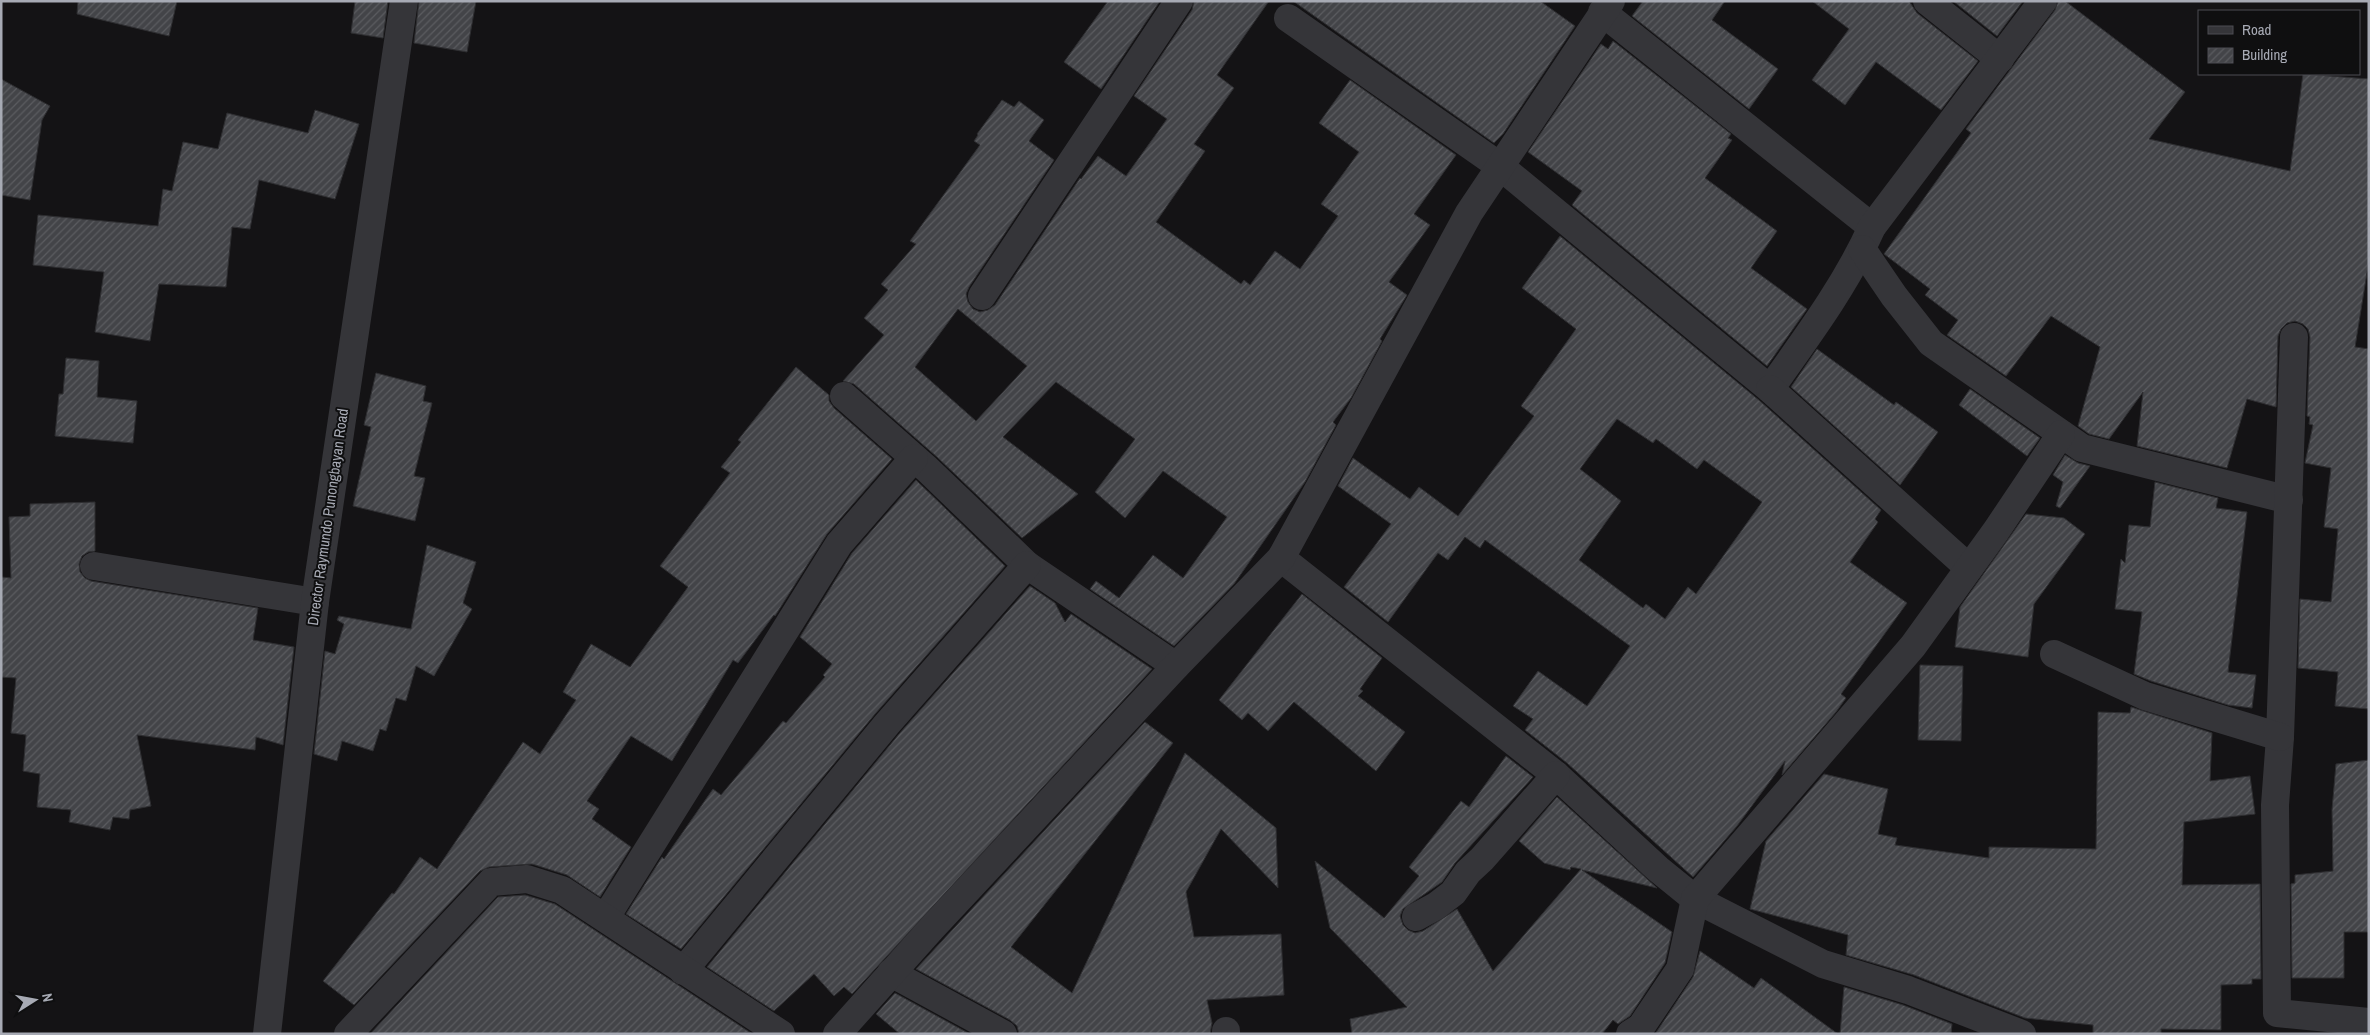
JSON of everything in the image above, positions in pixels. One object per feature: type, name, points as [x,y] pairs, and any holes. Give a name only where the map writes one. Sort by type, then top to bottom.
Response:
[{"type":"street","name":"Director Raymundo Punongbayan Road","points":[[267,1034],[315,602],[404,1]]},
{"type":"street","points":[[982,296],[1179,1]]},
{"type":"street","points":[[1927,1],[2000,59]]},
{"type":"street","points":[[1770,389],[1818,322],[1867,238],[2043,1]]},
{"type":"street","points":[[837,1034],[891,973],[1176,666],[1281,558],[1469,213],[1607,7],[1867,238],[1894,296],[1931,343],[2082,448],[2289,500]]},
{"type":"street","points":[[1288,18],[1501,167],[1770,389],[1969,568]]},
{"type":"street","points":[[2294,337],[2280,737],[2275,805],[2276,1023],[2369,1022]]},
{"type":"street","points":[[844,396],[914,458],[1027,566],[1176,666]]},
{"type":"street","points":[[1630,1034],[1641,1027],[1680,969],[1695,899],[1913,646],[2061,434]]},
{"type":"street","points":[[606,917],[839,544],[914,458]]},
{"type":"street","points":[[1281,558],[1556,775],[1658,869],[1695,899],[1823,964],[1908,990],[1985,1028],[2022,1034]]},
{"type":"street","points":[[94,566],[315,602]]},
{"type":"street","points":[[683,970],[887,724],[1027,566]]},
{"type":"street","points":[[2054,654],[2145,696],[2280,737]]},
{"type":"street","points":[[1416,917],[1436,906],[1453,893],[1468,872],[1482,860],[1556,775]]},
{"type":"street","points":[[348,1034],[491,882],[527,879],[562,890],[606,917],[781,1034]]},
{"type":"street","points":[[891,973],[1003,1034]]},
{"type":"building","points":[[78,1],[177,1],[169,36],[77,14]]},
{"type":"building","points":[[355,1],[388,1],[383,38],[351,33]]},
{"type":"building","points":[[419,1],[476,1],[467,52],[414,43]]},
{"type":"building","points":[[1108,1],[1160,1],[1101,89],[1064,62]]},
{"type":"building","points":[[1194,1],[1269,1],[1217,75],[1234,88],[1194,144],[1205,151],[1156,222],[1241,284],[1244,280],[1250,285],[1275,251],[1300,269],[1338,216],[1321,204],[1359,152],[1319,123],[1350,80],[1456,155],[1414,214],[1430,225],[1389,282],[1407,295],[1380,339],[1382,341],[1351,398],[1333,422],[1336,425],[1305,482],[1234,584],[1174,646],[1090,589],[1096,581],[1119,598],[1153,555],[1183,578],[1227,517],[1163,471],[1125,518],[1095,492],[1135,439],[1056,382],[1003,437],[1078,494],[1022,538],[937,457],[854,384],[843,381],[884,335],[864,318],[888,290],[881,284],[916,244],[910,241],[980,145],[974,141],[977,134],[1002,100],[1014,107],[1019,101],[1044,120],[1029,141],[1054,160],[969,287],[966,294],[968,302],[973,309],[980,312],[988,310],[995,305],[1080,178],[1098,156],[1126,176],[1167,119],[1134,96],[1192,10]],"holes":[[[958,309],[1027,366],[976,421],[915,367]]]},
{"type":"building","points":[[1293,1],[1540,1],[1575,26],[1503,134],[1494,143]]},
{"type":"building","points":[[1643,1],[1725,1],[1712,20],[1778,69],[1749,109],[1632,16]]},
{"type":"building","points":[[1812,1],[1909,1],[1917,13],[1978,61],[1941,110],[1876,62],[1845,105],[1812,80],[1849,29]]},
{"type":"building","points":[[1953,1],[2023,1],[1997,36]]},
{"type":"building","points":[[2058,1],[2065,1],[2185,92],[2149,139],[2290,171],[2303,75],[2369,79],[2369,260],[2355,347],[2369,349],[2369,709],[2335,706],[2338,672],[2298,668],[2300,599],[2331,602],[2338,529],[2324,527],[2331,468],[2305,463],[2313,425],[2309,424],[2310,417],[2307,416],[2310,337],[2308,329],[2303,324],[2295,321],[2287,323],[2281,329],[2278,336],[2276,407],[2247,399],[2227,468],[2137,446],[2143,392],[2109,439],[2089,434],[2078,426],[2100,347],[2051,316],[2006,376],[1947,335],[1958,320],[1925,295],[1930,289],[1884,254],[1971,133],[1966,129],[2055,10]]},
{"type":"building","points":[[1613,41],[1731,134],[1728,138],[1732,140],[1705,178],[1777,231],[1751,268],[1807,309],[1767,366],[1572,205],[1582,191],[1528,152],[1601,44],[1608,49]]},
{"type":"building","points":[[1,79],[50,106],[42,120],[30,200],[1,195]]},
{"type":"building","points":[[315,110],[359,124],[335,199],[259,180],[250,229],[232,227],[226,287],[159,284],[150,341],[95,332],[104,272],[33,265],[38,215],[158,226],[163,189],[172,191],[183,142],[218,149],[227,113],[308,133]]},
{"type":"building","points":[[1560,236],[1760,401],[1881,510],[1875,519],[1878,522],[1850,562],[1907,603],[1841,694],[1846,698],[1836,712],[1782,775],[1785,761],[1737,826],[1693,877],[1567,763],[1525,730],[1533,719],[1513,706],[1538,671],[1587,706],[1630,646],[1485,540],[1480,548],[1465,537],[1448,560],[1438,553],[1388,622],[1344,587],[1391,524],[1338,486],[1353,458],[1410,499],[1419,487],[1458,516],[1534,416],[1521,406],[1576,329],[1522,288]],"holes":[[[1617,419],[1653,443],[1656,439],[1697,469],[1704,460],[1762,502],[1696,594],[1688,587],[1665,619],[1646,604],[1643,608],[1579,560],[1621,501],[1580,469]]]},
{"type":"building","points":[[1817,349],[1894,405],[1896,402],[1938,432],[1900,485],[1791,387]]},
{"type":"building","points":[[66,358],[99,361],[97,397],[137,401],[133,443],[55,436],[59,394],[63,394]]},
{"type":"building","points":[[796,367],[829,395],[829,401],[834,408],[892,459],[827,534],[775,616],[738,663],[733,660],[672,761],[631,736],[587,801],[599,809],[592,819],[631,847],[600,897],[567,875],[532,864],[489,867],[480,871],[354,1005],[323,981],[392,893],[394,894],[420,857],[437,869],[523,742],[540,754],[576,700],[563,692],[591,644],[630,667],[688,587],[660,566],[730,473],[721,467],[741,442],[738,440]]},
{"type":"building","points":[[376,373],[426,386],[423,401],[432,403],[414,476],[425,478],[415,521],[353,506],[371,427],[364,425]]},
{"type":"building","points":[[1970,389],[2040,438],[2027,456],[1959,405]]},
{"type":"building","points":[[2065,455],[2078,463],[2090,466],[2060,508],[2056,506],[2063,482],[2053,475]]},
{"type":"building","points":[[916,480],[1005,566],[875,714],[681,949],[626,914],[662,857],[664,859],[713,789],[721,795],[783,721],[786,723],[825,677],[823,675],[832,664],[800,637],[852,553]]},
{"type":"building","points":[[2155,482],[2218,498],[2216,508],[2247,512],[2228,672],[2256,675],[2252,708],[2228,705],[2134,674],[2142,612],[2115,609],[2121,559],[2125,563],[2129,525],[2150,527]]},
{"type":"building","points":[[95,502],[95,551],[88,552],[82,556],[79,564],[80,572],[85,578],[91,581],[258,608],[253,640],[294,647],[283,745],[256,737],[255,750],[137,735],[151,806],[130,810],[129,819],[113,817],[110,830],[69,822],[71,810],[37,807],[40,774],[23,771],[26,735],[11,733],[16,678],[1,677],[1,577],[11,578],[9,517],[30,516],[30,504]]},
{"type":"building","points":[[2026,514],[2064,518],[2085,534],[2034,604],[2028,657],[1955,647],[1960,607]]},
{"type":"building","points":[[427,545],[476,562],[463,603],[472,609],[434,676],[416,666],[406,701],[396,698],[386,731],[380,729],[373,751],[342,741],[337,761],[314,754],[325,651],[335,654],[344,624],[337,620],[339,616],[411,629]]},
{"type":"building","points":[[1030,586],[1055,603],[1065,622],[1071,614],[1152,669],[852,994],[844,987],[834,996],[814,974],[774,1011],[707,967],[899,734]]},
{"type":"building","points":[[1302,594],[1382,658],[1360,689],[1363,691],[1358,696],[1405,732],[1376,771],[1294,702],[1268,731],[1248,713],[1242,720],[1219,700]]},
{"type":"building","points":[[1920,665],[1963,666],[1961,741],[1918,740]]},
{"type":"building","points":[[2131,707],[2212,733],[2210,781],[2250,776],[2255,814],[2184,822],[2182,885],[2260,884],[2261,979],[2252,979],[2252,984],[2221,985],[2221,1030],[2161,1029],[2161,1034],[2093,1034],[2093,1025],[2025,1018],[1914,975],[1846,955],[1848,935],[1750,909],[1766,841],[1824,774],[1888,789],[1878,834],[1897,838],[1895,845],[1989,858],[1989,847],[2096,849],[2098,712],[2130,713]]},
{"type":"building","points":[[1145,722],[1173,743],[1011,947],[1072,993],[1185,753],[1276,828],[1278,888],[1221,829],[1186,892],[1194,937],[1281,934],[1284,995],[1207,1000],[1212,1023],[1210,1034],[1019,1034],[1017,1026],[1010,1020],[916,969]]},
{"type":"building","points":[[1506,756],[1533,777],[1455,863],[1442,882],[1403,909],[1400,916],[1403,925],[1415,933],[1423,931],[1457,909],[1493,971],[1581,869],[1571,867],[1570,870],[1544,863],[1519,841],[1557,797],[1657,888],[1582,870],[1672,932],[1665,963],[1630,1016],[1618,1024],[1613,1020],[1602,1034],[1352,1034],[1350,1019],[1407,1007],[1330,928],[1315,861],[1384,918],[1419,876],[1409,867],[1461,801],[1469,807]]},
{"type":"building","points":[[2369,760],[2369,932],[2344,932],[2344,978],[2292,978],[2291,884],[2295,883],[2295,875],[2333,871],[2332,810],[2336,764]]},
{"type":"building","points":[[525,895],[555,904],[751,1033],[370,1034],[498,897]]},
{"type":"building","points":[[1700,951],[1754,988],[1761,978],[1838,1034],[1655,1034],[1693,977]]},
{"type":"building","points":[[1844,987],[1903,1005],[1952,1024],[1951,1034],[1840,1034]]},
{"type":"building","points":[[895,993],[970,1034],[900,1034],[876,1014]]}]
